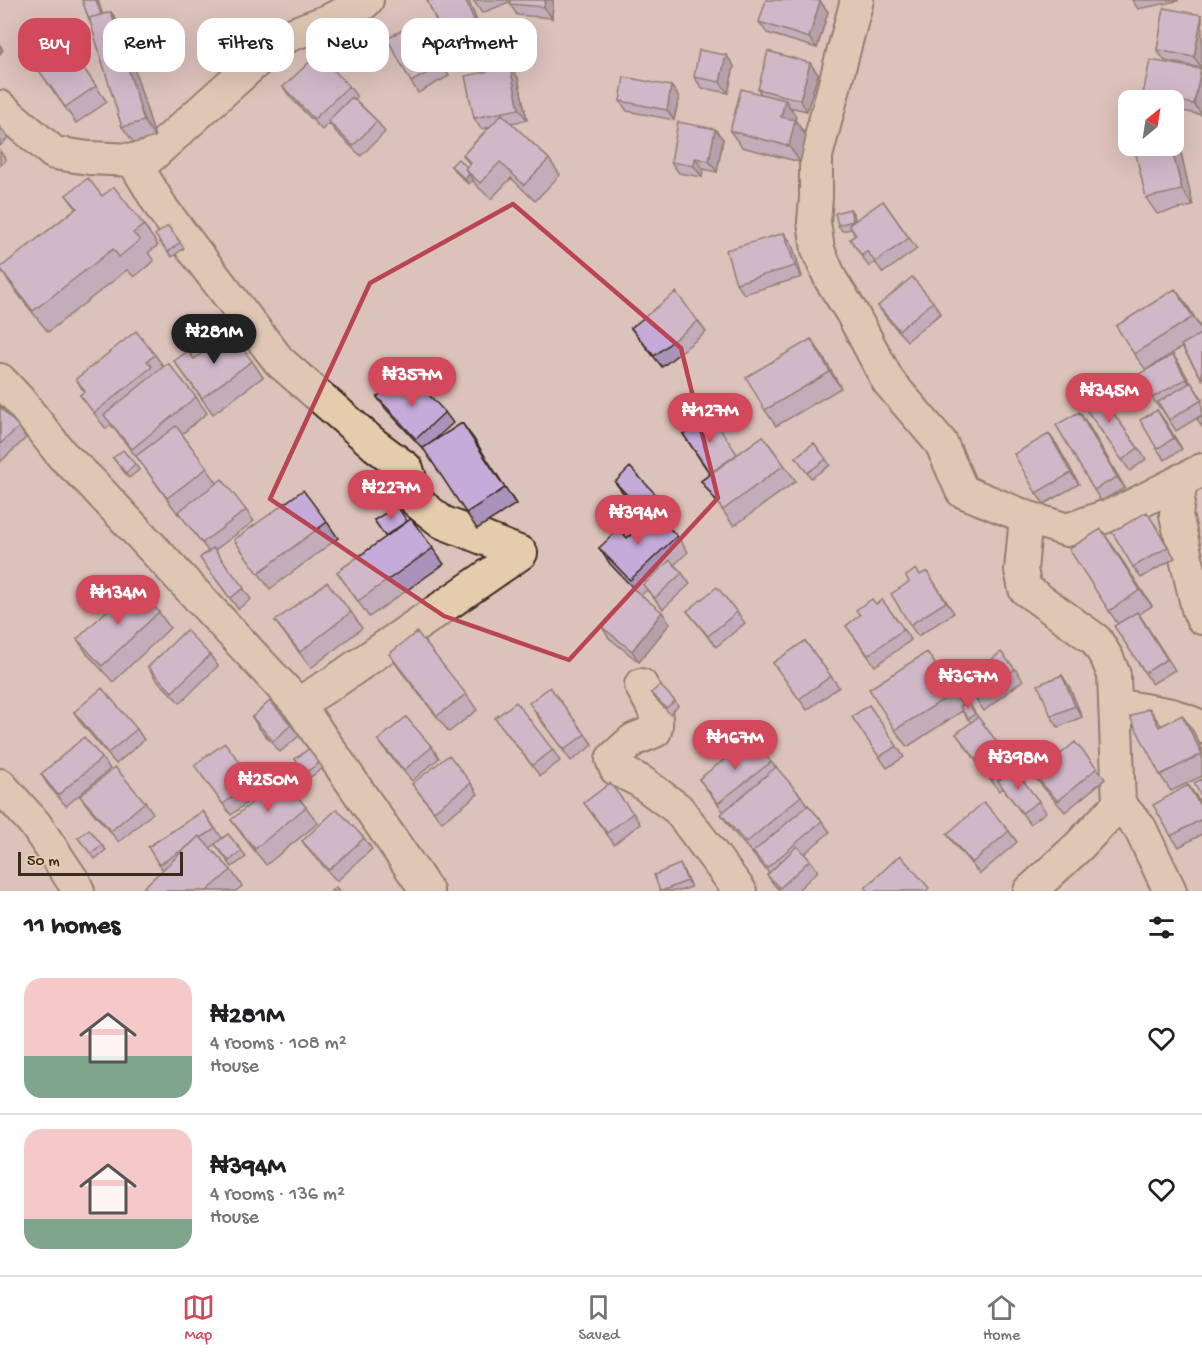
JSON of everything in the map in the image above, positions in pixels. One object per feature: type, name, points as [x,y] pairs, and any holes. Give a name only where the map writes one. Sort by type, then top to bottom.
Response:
[{"type":"street","points":[[0,107],[54,153],[89,158],[133,160],[150,157],[282,38],[330,21],[367,0]]},
{"type":"street","points":[[857,0],[816,156],[814,222],[818,250],[831,280],[852,313],[888,381],[940,443],[962,491],[1026,517],[1067,530],[1124,510],[1192,475]]},
{"type":"street","points":[[133,160],[163,210],[279,361],[375,445],[407,469],[417,502],[442,522],[521,554],[337,680],[298,704]]},
{"type":"street","points":[[0,380],[19,400],[62,455],[89,480],[298,704],[427,891]]},
{"type":"street","points":[[1192,475],[1176,515],[1202,618]]},
{"type":"street","points":[[1026,517],[1021,570],[1025,589],[1096,640],[1107,658],[1114,675],[1119,804],[1140,828],[1170,891]]},
{"type":"street","points":[[641,685],[657,715],[655,731],[633,740],[612,759],[616,769],[640,781],[678,809],[740,891]]},
{"type":"street","points":[[1115,705],[1172,715],[1202,727]]},
{"type":"street","points":[[0,785],[35,824],[78,891]]},
{"type":"street","points":[[1030,891],[1078,847],[1119,804]]},
{"type":"highlighted area","points":[[513,204],[681,348],[718,498],[569,660],[444,616],[270,499],[370,283]]},
{"type":"building","points":[[82,0],[96,0],[101,15],[88,18]]},
{"type":"building","points":[[427,0],[465,0],[473,18],[435,18]]},
{"type":"building","points":[[510,0],[545,0],[544,7],[510,4]]},
{"type":"building","points":[[766,0],[820,1],[809,38],[759,22]]},
{"type":"building","points":[[1164,8],[1202,15],[1194,57],[1157,50]]},
{"type":"building","points":[[111,12],[113,18],[103,18],[103,64],[91,18],[89,18]]},
{"type":"building","points":[[401,31],[401,64],[389,42],[389,37]]},
{"type":"building","points":[[699,50],[726,55],[720,82],[694,77]]},
{"type":"building","points":[[768,51],[810,63],[800,100],[758,89]]},
{"type":"building","points":[[1150,60],[1201,69],[1194,104],[1184,102],[1184,90],[1144,90]]},
{"type":"building","points":[[306,65],[306,72],[335,72],[349,86],[314,119],[283,87]]},
{"type":"building","points":[[40,72],[86,72],[96,86],[65,107]]},
{"type":"building","points":[[105,72],[129,72],[144,121],[122,127]]},
{"type":"building","points":[[406,72],[429,72],[411,82]]},
{"type":"building","points":[[485,72],[511,72],[519,109],[474,118],[465,76]]},
{"type":"building","points":[[624,77],[671,86],[667,110],[620,101]]},
{"type":"building","points":[[741,89],[785,100],[781,117],[795,120],[789,146],[730,131]]},
{"type":"building","points":[[352,97],[377,121],[353,146],[328,121]]},
{"type":"building","points":[[502,114],[549,159],[524,185],[500,162],[480,183],[465,169],[471,163],[463,155]]},
{"type":"building","points":[[678,122],[715,129],[709,161],[695,158],[694,166],[671,162]]},
{"type":"building","points":[[1136,156],[1174,156],[1182,190],[1146,198]]},
{"type":"building","points":[[458,159],[467,167],[465,169],[469,174],[465,179],[451,166]]},
{"type":"building","points":[[88,178],[102,196],[114,187],[144,225],[133,233],[140,240],[119,257],[113,249],[33,311],[0,268],[77,208],[66,195]]},
{"type":"building","points":[[883,201],[909,238],[875,262],[867,251],[862,256],[850,239],[856,235],[849,225]]},
{"type":"building","points":[[850,209],[853,221],[838,225],[835,213]]},
{"type":"building","points":[[168,226],[180,242],[168,252],[155,235]]},
{"type":"building","points":[[784,233],[795,266],[736,283],[726,250]]},
{"type":"building","points":[[912,277],[933,302],[899,330],[878,306]]},
{"type":"building","points":[[1175,289],[1193,317],[1134,354],[1116,326]]},
{"type":"building","points":[[676,292],[698,321],[654,356],[631,328]]},
{"type":"building","points":[[136,331],[155,355],[147,361],[152,367],[94,413],[80,395],[85,391],[76,379]]},
{"type":"building","points":[[230,332],[252,361],[202,398],[174,361],[188,351],[194,359]]},
{"type":"building","points":[[1202,333],[1202,379],[1181,345]]},
{"type":"building","points":[[811,339],[830,372],[765,410],[746,377]]},
{"type":"building","points":[[1173,355],[1186,379],[1152,398],[1139,374]]},
{"type":"building","points":[[168,363],[196,397],[132,449],[104,415]]},
{"type":"building","points":[[416,381],[445,412],[416,439],[377,397],[393,383],[402,393]]},
{"type":"building","points":[[1191,382],[1202,400],[1169,420],[1158,402]]},
{"type":"building","points":[[1096,389],[1138,448],[1122,460],[1080,401]]},
{"type":"building","points":[[0,407],[19,427],[0,444]]},
{"type":"building","points":[[1157,410],[1174,438],[1157,449],[1140,420]]},
{"type":"building","points":[[1079,412],[1117,477],[1094,490],[1056,425]]},
{"type":"building","points":[[711,415],[737,454],[710,473],[683,434]]},
{"type":"building","points":[[1202,416],[1202,427],[1197,419]]},
{"type":"building","points":[[462,423],[505,488],[466,513],[423,448]]},
{"type":"building","points":[[176,426],[207,468],[167,498],[136,456]]},
{"type":"building","points":[[1049,434],[1071,473],[1036,493],[1014,454]]},
{"type":"building","points":[[763,436],[784,465],[723,510],[701,481]]},
{"type":"building","points":[[814,443],[826,459],[807,473],[796,457]]},
{"type":"building","points":[[123,450],[135,464],[126,473],[113,458]]},
{"type":"building","points":[[630,467],[660,499],[644,513],[615,482]]},
{"type":"building","points":[[222,479],[246,510],[202,543],[178,512]]},
{"type":"building","points":[[303,490],[327,522],[258,573],[234,540]]},
{"type":"building","points":[[397,506],[407,521],[385,536],[374,520]]},
{"type":"building","points":[[1147,512],[1168,547],[1133,567],[1112,532]]},
{"type":"building","points":[[654,513],[677,536],[630,580],[599,548],[619,529],[627,538]]},
{"type":"building","points":[[411,519],[433,548],[358,601],[337,572]]},
{"type":"building","points":[[1101,529],[1140,590],[1109,611],[1069,549]]},
{"type":"building","points":[[213,548],[244,588],[230,598],[200,558]]},
{"type":"building","points":[[670,560],[682,573],[655,598],[643,585]]},
{"type":"building","points":[[916,569],[920,575],[927,571],[946,602],[910,625],[891,594],[909,582],[906,576]]},
{"type":"building","points":[[327,582],[351,612],[300,652],[275,621]]},
{"type":"building","points":[[134,585],[159,612],[102,666],[77,639]]},
{"type":"building","points":[[717,587],[737,612],[708,636],[687,611]]},
{"type":"building","points":[[632,588],[662,612],[632,651],[602,627]]},
{"type":"building","points":[[872,599],[876,604],[882,600],[904,629],[868,655],[846,626],[860,615],[856,610]]},
{"type":"building","points":[[1137,612],[1167,659],[1145,673],[1114,626]]},
{"type":"building","points":[[186,630],[210,655],[172,692],[148,667]]},
{"type":"building","points":[[417,632],[466,694],[437,716],[389,654]]},
{"type":"building","points":[[805,641],[831,676],[799,699],[773,663]]},
{"type":"building","points":[[927,652],[954,693],[895,730],[869,689]]},
{"type":"building","points":[[1001,652],[1015,669],[977,700],[963,682]]},
{"type":"building","points":[[1062,675],[1075,706],[1051,716],[1038,685]]},
{"type":"building","points":[[660,685],[675,701],[666,708],[651,693]]},
{"type":"building","points":[[550,687],[585,734],[564,750],[529,703]]},
{"type":"building","points":[[102,688],[137,729],[108,753],[74,712]]},
{"type":"building","points":[[270,701],[291,725],[273,741],[252,717]]},
{"type":"building","points":[[516,702],[553,750],[532,765],[495,718]]},
{"type":"building","points":[[968,702],[975,714],[968,719],[960,707]]},
{"type":"building","points":[[869,705],[897,746],[879,757],[852,717]]},
{"type":"building","points":[[1149,708],[1159,727],[1182,715],[1202,754],[1160,775],[1130,717]]},
{"type":"building","points":[[406,717],[432,747],[404,770],[378,740]]},
{"type":"building","points":[[978,717],[1013,763],[992,780],[956,734]]},
{"type":"building","points":[[84,737],[102,758],[58,795],[41,774]]},
{"type":"building","points":[[752,738],[771,762],[718,803],[699,779]]},
{"type":"building","points":[[1075,742],[1097,768],[1058,801],[1035,776]]},
{"type":"building","points":[[225,743],[254,781],[223,804],[194,765]]},
{"type":"building","points":[[309,749],[319,763],[305,773],[295,759]]},
{"type":"building","points":[[449,755],[471,783],[434,811],[412,784]]},
{"type":"building","points":[[115,767],[145,802],[111,831],[80,796]]},
{"type":"building","points":[[776,767],[801,796],[746,843],[721,814]]},
{"type":"building","points":[[1014,769],[1039,801],[1022,813],[998,781]]},
{"type":"building","points":[[282,778],[306,807],[255,849],[231,820]]},
{"type":"building","points":[[1202,779],[1202,798],[1194,783]]},
{"type":"building","points":[[610,783],[633,813],[607,833],[584,803]]},
{"type":"building","points":[[1188,785],[1202,809],[1202,819],[1171,836],[1153,805]]},
{"type":"building","points":[[984,802],[1009,831],[972,863],[947,834]]},
{"type":"building","points":[[808,805],[822,821],[767,868],[753,852]]},
{"type":"building","points":[[337,809],[364,838],[329,870],[302,841]]},
{"type":"building","points":[[203,811],[215,829],[201,838],[199,836],[190,845],[159,865],[148,847]]},
{"type":"building","points":[[89,829],[102,845],[91,854],[78,838]]},
{"type":"building","points":[[228,834],[242,851],[229,861],[215,844]]},
{"type":"building","points":[[199,836],[231,870],[207,891],[148,891],[144,887]]},
{"type":"building","points":[[797,846],[810,860],[780,888],[767,875]]},
{"type":"building","points":[[900,855],[929,888],[926,891],[868,891],[865,888]]},
{"type":"building","points":[[680,864],[687,881],[660,891],[654,875]]}]
